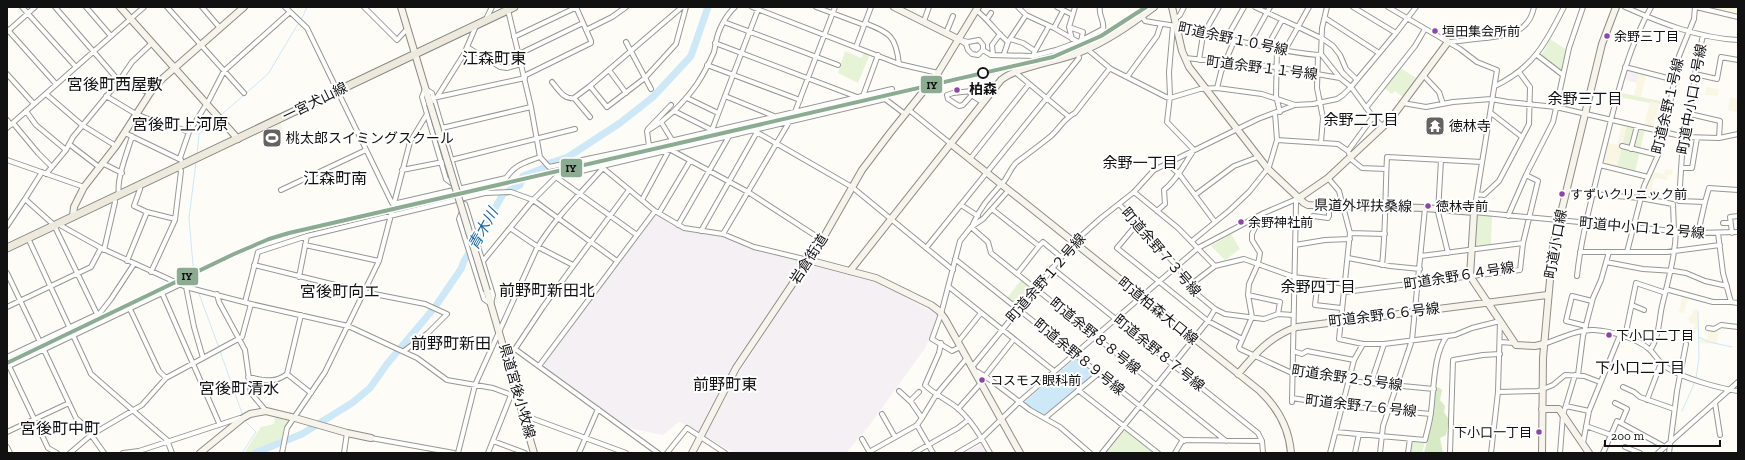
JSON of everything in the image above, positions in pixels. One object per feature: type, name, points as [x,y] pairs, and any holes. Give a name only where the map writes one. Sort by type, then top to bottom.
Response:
[{"type":"main road","name":"一宮犬山線","points":[[7,248],[181,163],[196,158],[238,139],[511,8]]},
{"type":"street","points":[[22,7],[76,67]]},
{"type":"street","points":[[35,7],[7,30],[56,84]]},
{"type":"street","points":[[55,7],[119,81],[150,93]]},
{"type":"street","points":[[86,7],[111,36]]},
{"type":"street","points":[[120,7],[238,139]]},
{"type":"street","points":[[7,128],[144,7]]},
{"type":"street","points":[[167,7],[244,93]]},
{"type":"street","points":[[202,7],[220,28]]},
{"type":"street","points":[[73,216],[74,207],[84,186],[116,146],[150,93],[162,79],[243,7]]},
{"type":"street","points":[[285,7],[307,28],[392,204]]},
{"type":"street","points":[[364,7],[397,40],[407,29]]},
{"type":"street","name":"県道宮後小牧線","points":[[401,7],[500,332],[507,357],[514,396],[523,415],[534,453]]},
{"type":"street","points":[[484,21],[492,7]]},
{"type":"street","points":[[435,98],[525,77],[589,45],[592,41],[576,7],[514,37]]},
{"type":"street","points":[[586,30],[612,17],[626,7]]},
{"type":"street","points":[[552,82],[569,99],[574,98],[682,7]]},
{"type":"street","points":[[590,86],[607,107],[645,78],[676,44],[686,7]]},
{"type":"street","points":[[647,131],[674,111],[687,98],[701,80],[715,50],[715,43],[724,22],[735,7]]},
{"type":"street","points":[[752,7],[759,8],[899,64],[938,73]]},
{"type":"street","points":[[816,7],[890,35],[895,42],[899,64]]},
{"type":"street","points":[[723,234],[795,112],[835,7]]},
{"type":"street","points":[[856,47],[871,7]]},
{"type":"street","points":[[894,7],[906,10],[924,22],[958,39],[966,44],[969,52],[972,54],[978,55],[983,50]]},
{"type":"street","points":[[924,22],[929,7]]},
{"type":"street","points":[[1018,7],[1026,15],[1079,42],[1111,68],[1170,98],[1205,88],[1217,88],[1262,94],[1295,105],[1321,103],[1337,99],[1343,95],[1396,33],[1416,7]]},
{"type":"street","points":[[1057,7],[1063,11],[1072,13]]},
{"type":"street","points":[[1072,39],[1069,27],[1075,7]]},
{"type":"street","points":[[983,50],[993,55],[1034,54],[1056,50],[1079,42],[1103,29],[1104,24],[1100,13],[1100,7]]},
{"type":"street","points":[[850,271],[1001,80],[1015,72],[1087,50],[1144,19],[1154,7]]},
{"type":"street","name":"県道外坪扶桑線","points":[[1172,7],[1174,24],[1185,58],[1205,88],[1268,169],[1298,198],[1308,205],[1384,206],[1474,212]]},
{"type":"street","points":[[1157,211],[1165,204],[1164,190],[1170,185],[1194,150],[1167,122],[1171,81],[1169,72],[1174,24],[1184,7]]},
{"type":"street","points":[[1226,39],[1244,7]]},
{"type":"street","points":[[1255,7],[1298,27],[1333,46],[1340,55],[1346,69],[1357,80]]},
{"type":"street","points":[[1250,43],[1270,7]]},
{"type":"street","points":[[1285,50],[1309,7]]},
{"type":"street","points":[[1321,142],[1323,118],[1318,88],[1318,74],[1320,38],[1327,7]]},
{"type":"street","points":[[1353,7],[1396,33]]},
{"type":"street","points":[[1388,7],[1448,42],[1477,62],[1497,70],[1474,212],[1470,276],[1515,343]]},
{"type":"street","points":[[956,453],[981,439],[1018,402],[1198,248],[1262,214],[1298,198],[1328,178],[1350,154],[1383,127],[1424,76],[1448,42],[1513,34],[1526,24],[1534,7]]},
{"type":"street","points":[[1495,86],[1519,72],[1537,55],[1564,7]]},
{"type":"street","points":[[1508,216],[1526,175],[1553,122],[1569,48],[1583,7]]},
{"type":"street","name":"町道小口線","points":[[1544,344],[1552,253],[1558,221],[1602,44],[1616,7]]},
{"type":"street","points":[[1625,7],[1690,32],[1719,39],[1738,40]]},
{"type":"street","points":[[1577,276],[1586,223],[1625,68],[1635,38],[1651,7]]},
{"type":"street","points":[[1696,7],[1713,9],[1738,17]]},
{"type":"street","name":"町道余野１号線","points":[[1627,252],[1640,198],[1658,155],[1679,56],[1690,32],[1696,7]]},
{"type":"street","points":[[511,8],[514,37],[525,77],[540,157],[548,166],[649,146],[892,89]]},
{"type":"street","points":[[712,130],[759,8]]},
{"type":"street","points":[[958,39],[977,8],[1000,34],[1034,54]]},
{"type":"street","points":[[1199,60],[1204,33],[1216,8]]},
{"type":"street","points":[[1034,54],[1063,11]]},
{"type":"street","points":[[151,272],[175,219],[181,163],[189,132],[224,71],[290,12]]},
{"type":"street","points":[[987,19],[991,13]]},
{"type":"street","points":[[1004,54],[1009,40],[1026,15]]},
{"type":"street","points":[[946,33],[954,16]]},
{"type":"street","points":[[1325,18],[1379,53]]},
{"type":"street","name":"町道余野１０号線","points":[[1144,19],[1161,24],[1174,24],[1234,41],[1277,49],[1319,54]]},
{"type":"street","points":[[1268,47],[1282,20]]},
{"type":"street","points":[[724,22],[838,65]]},
{"type":"street","points":[[519,54],[583,23]]},
{"type":"street","points":[[1127,77],[1157,36],[1161,24]]},
{"type":"street","points":[[435,98],[467,47],[476,25]]},
{"type":"street","points":[[1069,27],[1083,32],[1079,42]]},
{"type":"street","points":[[1366,108],[1415,46],[1425,28]]},
{"type":"street","points":[[993,55],[992,45],[1000,34]]},
{"type":"street","name":"町道中小口８号線","points":[[1703,35],[1695,74],[1690,114],[1684,137],[1680,202],[1705,202]]},
{"type":"street","points":[[958,39],[968,42],[979,40],[982,43],[983,50]]},
{"type":"street","name":"岩倉街道","points":[[692,453],[736,368],[822,240],[862,170],[938,73],[958,39]]},
{"type":"street","points":[[1217,88],[1225,62],[1234,41]]},
{"type":"street","points":[[626,42],[651,89]]},
{"type":"street","points":[[7,226],[44,173],[52,167],[66,150],[82,125],[119,81],[132,62],[152,43]]},
{"type":"street","points":[[715,43],[857,97]]},
{"type":"street","points":[[467,47],[500,67],[507,68],[521,64]]},
{"type":"street","points":[[1192,241],[1230,210],[1249,192],[1268,169],[1274,154],[1277,140],[1277,49]]},
{"type":"street","points":[[926,248],[1079,58],[1078,54]]},
{"type":"street","points":[[1319,54],[1340,78],[1351,87],[1373,117],[1383,127]]},
{"type":"street","points":[[863,96],[878,55]]},
{"type":"street","points":[[1537,55],[1563,75]]},
{"type":"street","points":[[1695,74],[1717,79],[1721,56],[1738,60]]},
{"type":"street","name":"町道余野１１号線","points":[[1185,58],[1276,67],[1340,78]]},
{"type":"street","points":[[707,65],[800,100]]},
{"type":"street","points":[[981,313],[959,344],[952,351],[941,343],[932,339],[949,287],[960,241],[972,226],[982,206],[1001,185],[1016,163],[1033,152],[1042,142],[1051,136],[1068,116],[1075,113],[1111,68]]},
{"type":"street","points":[[1625,68],[1675,80]]},
{"type":"street","points":[[609,70],[626,93]]},
{"type":"street","points":[[1015,72],[1068,116]]},
{"type":"street","points":[[1477,194],[1484,195],[1500,181],[1529,124],[1530,87],[1519,72]]},
{"type":"street","points":[[7,74],[34,104]]},
{"type":"street","points":[[1424,76],[1438,92],[1443,104]]},
{"type":"street","points":[[970,159],[1030,84]]},
{"type":"street","points":[[425,89],[432,93],[435,98],[460,189],[446,179],[422,97],[425,89]]},
{"type":"street","points":[[972,91],[983,101],[973,96],[959,106],[948,99],[949,94],[972,91]]},
{"type":"street","points":[[959,92],[964,97],[965,103]]},
{"type":"street","points":[[46,94],[82,125],[116,146]]},
{"type":"street","points":[[106,96],[136,114],[168,127],[175,127],[189,132]]},
{"type":"street","points":[[725,96],[774,116]]},
{"type":"street","points":[[574,98],[590,117]]},
{"type":"street","points":[[687,98],[718,113]]},
{"type":"street","points":[[483,261],[533,200],[556,177],[885,99],[907,112],[951,144]]},
{"type":"street","points":[[1403,103],[1426,107],[1474,99],[1493,99],[1556,107],[1684,137],[1719,138],[1738,134]]},
{"type":"street","points":[[649,146],[647,131],[649,127],[671,105]]},
{"type":"street","name":"町道余野１２号線","points":[[973,369],[1018,309],[1073,243],[1101,218],[1134,192],[1154,170],[1258,119],[1295,105]]},
{"type":"street","points":[[442,128],[531,107]]},
{"type":"street","points":[[26,111],[36,125],[66,150]]},
{"type":"street","points":[[674,111],[712,130]]},
{"type":"street","points":[[1490,113],[1522,137]]},
{"type":"street","points":[[282,453],[287,428],[325,372],[379,261],[392,204],[410,142],[427,114]]},
{"type":"street","points":[[1690,114],[1720,121],[1719,138]]},
{"type":"street","points":[[1350,154],[1373,117]]},
{"type":"street","points":[[7,120],[52,167]]},
{"type":"street","points":[[661,122],[672,140]]},
{"type":"street","points":[[1631,148],[1637,126]]},
{"type":"street","points":[[402,170],[538,140],[575,129]]},
{"type":"street","points":[[753,130],[852,187],[953,270]]},
{"type":"street","points":[[701,231],[757,132]]},
{"type":"street","points":[[125,133],[181,163]]},
{"type":"street","points":[[7,307],[91,267],[103,249],[132,136]]},
{"type":"street","points":[[678,225],[728,136]]},
{"type":"street","points":[[1681,168],[1692,168],[1697,138]]},
{"type":"street","points":[[1277,140],[1338,144],[1350,154],[1357,164],[1363,168],[1386,169]]},
{"type":"street","points":[[69,144],[100,165],[122,173]]},
{"type":"street","name":"町道柏森大口線","points":[[951,144],[1238,374],[1273,404],[1286,430],[1291,453]]},
{"type":"street","points":[[1622,146],[1658,155]]},
{"type":"street","points":[[281,190],[366,150]]},
{"type":"street","points":[[670,150],[748,192],[822,240]]},
{"type":"street","points":[[642,200],[670,150]]},
{"type":"street","points":[[392,204],[506,178],[514,168],[527,161],[540,157]]},
{"type":"street","points":[[1195,195],[1234,166],[1258,157]]},
{"type":"street","points":[[1382,265],[1385,234],[1384,206],[1387,157],[1482,162]]},
{"type":"street","points":[[7,160],[84,186]]},
{"type":"street","points":[[539,366],[617,261],[657,212],[690,160]]},
{"type":"street","points":[[1441,160],[1438,209],[1448,253]]},
{"type":"street","points":[[1167,163],[1178,174],[1215,222]]},
{"type":"street","points":[[1600,165],[1648,177]]},
{"type":"street","points":[[603,167],[657,212],[678,225],[691,230],[723,234],[754,247],[850,271],[883,281],[931,305],[941,313],[1020,453]]},
{"type":"street","points":[[458,453],[475,385],[538,247],[547,231],[558,217],[603,167]]},
{"type":"street","name":"町道余野６４号線","points":[[1344,292],[1520,270],[1523,243],[1538,181],[1526,175]]},
{"type":"street","points":[[556,177],[637,235]]},
{"type":"street","points":[[1328,178],[1339,191],[1350,233],[1346,284],[1341,308],[1339,339],[1363,344],[1384,344],[1455,335],[1472,328],[1500,321]]},
{"type":"street","points":[[140,184],[140,189],[134,206],[147,212],[175,219]]},
{"type":"street","points":[[1698,233],[1709,188],[1738,190]]},
{"type":"street","points":[[507,357],[515,349],[542,307],[629,190]]},
{"type":"street","points":[[972,226],[983,219],[1008,190]]},
{"type":"street","points":[[244,302],[258,252],[307,236],[390,215],[465,201],[498,191],[511,192],[533,200],[617,261]]},
{"type":"street","points":[[1134,192],[1192,241],[1215,266]]},
{"type":"street","points":[[1593,194],[1640,198],[1673,204],[1675,251],[1660,320],[1650,350]]},
{"type":"street","points":[[1292,372],[1296,203],[1298,198]]},
{"type":"street","points":[[25,199],[55,224],[151,272],[195,289],[251,304],[348,326],[417,358],[447,380],[493,388],[514,396],[488,453]]},
{"type":"street","points":[[465,201],[493,295],[491,304],[484,299],[459,219],[465,201]]},
{"type":"street","name":"町道余野７３号線","points":[[1119,204],[1177,266],[1189,286],[1215,310],[1224,314],[1264,319],[1278,314],[1293,315]]},
{"type":"street","points":[[962,205],[978,216]]},
{"type":"street","points":[[1313,216],[1328,218],[1328,206]]},
{"type":"street","points":[[1380,453],[1382,426],[1412,340],[1425,208]]},
{"type":"street","points":[[992,209],[1039,246]]},
{"type":"street","points":[[127,261],[147,212]]},
{"type":"street","name":"町道中小口１２号線","points":[[1474,212],[1698,233],[1738,232]]},
{"type":"street","points":[[1137,224],[1117,248],[1208,321],[1242,339],[1252,317],[1248,295],[1249,284],[1258,264],[1260,252],[1252,240],[1252,234],[1262,214]]},
{"type":"street","points":[[1732,233],[1730,217],[1738,216]]},
{"type":"street","points":[[1723,223],[1730,223]]},
{"type":"street","points":[[55,224],[97,314]]},
{"type":"street","name":"町道余野８８号線","points":[[972,226],[988,242],[991,253],[1226,441]]},
{"type":"street","points":[[510,228],[538,247],[573,264]]},
{"type":"street","points":[[1350,233],[1385,234]]},
{"type":"street","points":[[1718,233],[1723,273],[1731,302]]},
{"type":"street","points":[[299,277],[307,236]]},
{"type":"street","points":[[28,238],[91,374],[167,440],[172,453]]},
{"type":"street","points":[[1295,245],[1320,240],[1350,239]]},
{"type":"street","points":[[1017,274],[1043,242],[1061,257]]},
{"type":"street","points":[[1421,256],[1523,243]]},
{"type":"street","points":[[1580,252],[1675,251],[1720,245]]},
{"type":"street","points":[[305,246],[379,261]]},
{"type":"street","points":[[1560,453],[1564,415],[1577,375],[1584,331],[1592,301],[1601,280],[1609,252]]},
{"type":"street","points":[[1348,258],[1382,265],[1420,269]]},
{"type":"street","name":"町道余野８９号線","points":[[955,259],[1184,440]]},
{"type":"street","points":[[1189,286],[1215,266],[1244,259],[1294,277],[1346,284]]},
{"type":"street","points":[[1606,262],[1643,269],[1686,273],[1705,281],[1727,286]]},
{"type":"street","points":[[7,357],[97,314],[111,299],[134,264]]},
{"type":"street","points":[[254,265],[364,292],[425,304],[447,314],[428,333],[404,351]]},
{"type":"street","name":"町道余野８７号線","points":[[1052,268],[1258,433],[1262,441]]},
{"type":"street","points":[[7,273],[40,342]]},
{"type":"street","points":[[1318,280],[1315,305],[1341,308]]},
{"type":"street","points":[[1625,337],[1636,283],[1663,292],[1666,291],[1690,295],[1713,302],[1738,302]]},
{"type":"street","points":[[57,453],[48,448],[8,367],[181,284]]},
{"type":"street","points":[[186,286],[194,327],[203,358]]},
{"type":"street","points":[[949,287],[1054,371]]},
{"type":"street","points":[[162,293],[219,424]]},
{"type":"street","points":[[217,294],[219,302],[238,340],[245,350],[251,393],[266,411]]},
{"type":"street","points":[[1248,295],[1280,302],[1278,314]]},
{"type":"street","name":"町道余野６６号線","points":[[1238,374],[1254,355],[1272,339],[1293,329],[1415,311],[1548,295]]},
{"type":"street","points":[[1586,326],[1566,321],[1572,296],[1592,301]]},
{"type":"street","points":[[70,453],[91,435],[142,405],[166,378],[242,337],[251,304]]},
{"type":"street","points":[[1632,306],[1644,310]]},
{"type":"street","points":[[130,309],[159,371],[166,378]]},
{"type":"street","points":[[1102,453],[1194,339],[1215,310]]},
{"type":"street","points":[[248,376],[268,381],[281,379],[287,374],[301,315]]},
{"type":"street","points":[[1491,453],[1498,392],[1500,321]]},
{"type":"street","points":[[1708,328],[1714,329],[1720,325],[1738,327]]},
{"type":"street","points":[[1500,342],[1530,346],[1544,344],[1584,331],[1594,330],[1620,335],[1650,350],[1661,363],[1680,374],[1730,390],[1738,391]]},
{"type":"street","points":[[1583,443],[1589,411],[1620,335]]},
{"type":"street","points":[[1336,432],[1425,440],[1431,414],[1441,346],[1447,336]]},
{"type":"street","points":[[985,376],[1014,339]]},
{"type":"street","name":"町道余野２５号線","points":[[1242,339],[1239,347],[1240,349],[1292,372],[1349,381],[1434,389]]},
{"type":"street","points":[[941,343],[939,353],[925,385],[936,395],[958,409],[968,420],[990,453]]},
{"type":"street","points":[[1330,453],[1354,360],[1363,344]]},
{"type":"street","points":[[1371,383],[1384,344]]},
{"type":"street","points":[[1542,453],[1544,344]]},
{"type":"street","points":[[1669,453],[1674,409],[1686,344]]},
{"type":"street","points":[[515,349],[658,453]]},
{"type":"street","points":[[44,350],[76,418],[104,453]]},
{"type":"street","points":[[1293,351],[1302,354],[1307,351],[1354,360]]},
{"type":"street","points":[[1450,453],[1453,360],[1500,354]]},
{"type":"street","points":[[862,439],[869,452],[917,425],[936,395],[967,358]]},
{"type":"street","points":[[1647,400],[1661,363]]},
{"type":"street","points":[[973,369],[985,376],[1018,402],[1060,427],[1090,453]]},
{"type":"street","name":"町道余野７６号線","points":[[1292,372],[1292,400],[1431,414]]},
{"type":"street","points":[[1045,418],[1099,373]]},
{"type":"street","points":[[287,374],[311,393]]},
{"type":"street","points":[[1498,392],[1531,392],[1553,385],[1565,375],[1584,376],[1600,382]]},
{"type":"street","points":[[1658,453],[1738,382]]},
{"type":"street","points":[[958,409],[981,383]]},
{"type":"street","points":[[1623,387],[1634,392],[1640,397],[1674,409]]},
{"type":"street","points":[[1078,390],[1158,453]]},
{"type":"street","points":[[899,391],[910,401],[922,418]]},
{"type":"street","points":[[910,401],[919,392]]},
{"type":"street","points":[[7,432],[69,403]]},
{"type":"street","points":[[1615,403],[1627,409],[1621,423]]},
{"type":"street","points":[[1715,403],[1720,435]]},
{"type":"street","points":[[1566,406],[1589,411]]},
{"type":"street","points":[[579,453],[598,409]]},
{"type":"street","points":[[1542,409],[1559,409],[1589,453]]},
{"type":"street","points":[[200,453],[243,418],[250,414],[266,411],[347,433],[454,453]]},
{"type":"street","points":[[882,414],[895,437]]},
{"type":"street","points":[[523,415],[626,453]]},
{"type":"street","points":[[123,453],[139,451],[167,440],[243,418]]},
{"type":"street","points":[[914,453],[958,428],[968,420]]},
{"type":"street","points":[[1603,453],[1617,421],[1665,447]]},
{"type":"street","points":[[917,425],[933,453]]},
{"type":"street","points":[[1586,426],[1611,435]]},
{"type":"street","points":[[668,453],[687,428],[725,453]]},
{"type":"street","points":[[344,453],[347,433]]},
{"type":"street","points":[[1355,453],[1359,434]]},
{"type":"street","points":[[1408,453],[1410,439]]},
{"type":"street","points":[[1175,453],[1184,440],[1262,441],[1263,453]]},
{"type":"street","points":[[493,441],[525,453]]},
{"type":"street","points":[[7,447],[10,453]]},
{"type":"street","points":[[1625,447],[1640,453]]},
{"type":"shaded area","points":[[1714,7],[1738,7],[1738,16],[1715,10]]},
{"type":"shaded area","points":[[1627,70],[1639,73],[1637,83],[1623,79]]},
{"type":"shaded area","points":[[1639,73],[1646,75],[1641,97],[1634,96]]},
{"type":"shaded area","points":[[1706,87],[1719,89],[1718,96],[1693,94],[1705,94]]},
{"type":"shaded area","points":[[1730,97],[1738,99],[1738,113],[1728,110]]},
{"type":"shaded area","points":[[1650,101],[1659,104],[1653,128],[1644,126]]},
{"type":"shaded area","points":[[1622,124],[1627,125],[1617,168],[1603,164],[1608,143],[1617,145]]},
{"type":"shaded area","points":[[1665,169],[1673,170],[1672,175],[1668,175],[1667,180],[1655,178],[1651,188],[1678,193],[1678,198],[1650,193],[1648,198],[1643,197],[1653,172],[1664,174]]},
{"type":"shaded area","points":[[655,214],[684,231],[723,236],[746,244],[805,260],[735,366],[699,432],[679,422],[663,435],[628,428],[542,366]]},
{"type":"shaded area","points":[[810,264],[874,281],[939,316],[925,348],[869,426],[846,453],[734,453],[705,436],[736,377]]},
{"type":"shaded area","points":[[1683,295],[1688,296],[1684,313],[1679,312]]},
{"type":"shaded area","points":[[1693,309],[1699,310],[1697,316],[1698,329],[1694,329],[1695,324],[1689,323],[1690,321],[1688,320],[1690,315],[1688,314],[1692,315]]},
{"type":"shaded area","points":[[1720,326],[1716,344],[1709,342],[1708,344],[1699,343],[1699,338],[1707,341],[1708,329]]},
{"type":"shaded area","points":[[983,443],[989,453],[964,453]]},
{"type":"green space","points":[[1550,39],[1567,50],[1561,72],[1541,56]]},
{"type":"green space","points":[[845,51],[861,58],[865,51],[870,54],[858,83],[838,73]]},
{"type":"green space","points":[[1400,68],[1418,79],[1404,98],[1395,91],[1392,94],[1384,88]]},
{"type":"green space","points":[[1620,90],[1622,93],[1669,103],[1668,109],[1650,101],[1650,103],[1619,97]]},
{"type":"green space","name":"桃太郎スイミングスクール","points":[[281,123],[282,128],[278,148],[266,144],[262,133]]},
{"type":"green space","points":[[1627,125],[1645,129],[1635,172],[1617,168]]},
{"type":"green space","points":[[1477,214],[1492,216],[1491,245],[1474,246]]},
{"type":"green space","points":[[1231,234],[1240,249],[1225,260],[1211,246]]},
{"type":"green space","points":[[1021,280],[1032,288],[1032,290],[1019,306],[1017,306],[1007,298]]},
{"type":"green space","points":[[1438,387],[1442,390],[1440,400],[1445,406],[1444,412],[1448,418],[1446,435],[1440,438],[1443,453],[1424,453],[1429,433],[1435,391]]},
{"type":"green space","points":[[275,415],[292,419],[285,427],[282,439],[246,453],[246,450],[261,427],[274,424]]},
{"type":"green space","points":[[1123,430],[1125,430],[1154,453],[1104,453]]},
{"type":"green space","points":[[1411,442],[1425,442],[1422,453],[1410,453]]},
{"type":"water","points":[[1077,357],[1095,372],[1095,374],[1045,416],[1023,403]]},
{"type":"waterway","points":[[302,18],[307,7]]},
{"type":"waterway","name":"青木川","points":[[255,453],[302,434],[352,403],[370,388],[387,364],[435,307],[461,269],[464,261],[503,194],[520,185],[523,176],[544,168],[550,163],[568,157],[620,123],[653,97],[691,56],[708,7]]},
{"type":"waterway","points":[[221,115],[268,74],[298,24]]},
{"type":"waterway","points":[[197,155],[199,134],[216,119]]},
{"type":"waterway","points":[[196,162],[189,218],[193,265],[197,288]]},
{"type":"waterway","points":[[198,291],[219,348]]},
{"type":"waterway","points":[[1696,378],[1699,358],[1698,312]]},
{"type":"waterway","points":[[1699,337],[1709,342],[1732,347]]},
{"type":"waterway","points":[[220,351],[243,416]]},
{"type":"waterway","points":[[1682,411],[1695,382]]},
{"type":"waterway","points":[[242,453],[256,432],[245,421]]},
{"type":"transit line","name":"IY","points":[[7,363],[234,254],[269,239],[289,233],[1053,57],[1101,36],[1146,7]]},
{"type":"place","name":"垣田集会所前","points":[[1435,31]]},
{"type":"place","name":"余野三丁目","points":[[1607,36]]},
{"type":"place","name":"柏森","points":[[983,73]]},
{"type":"place","name":"徳林寺","points":[[1435,126]]},
{"type":"place","name":"桃太郎スイミングスクール","points":[[272,138]]},
{"type":"place","name":"すずいクリニック前","points":[[1562,194]]},
{"type":"place","name":"徳林寺前","points":[[1428,206]]},
{"type":"place","name":"余野神社前","points":[[1241,222]]},
{"type":"place","name":"下小口二丁目","points":[[1609,335]]},
{"type":"place","name":"コスモス眼科前","points":[[982,380]]},
{"type":"place","name":"下小口一丁目","points":[[1539,432]]},
{"type":"district","name":"江森町東","points":[[494,58]]},
{"type":"district","name":"宮後町西屋敷","points":[[115,84]]},
{"type":"district","name":"余野三丁目","points":[[1585,99]]},
{"type":"district","name":"余野二丁目","points":[[1361,120]]},
{"type":"district","name":"宮後町上河原","points":[[180,124]]},
{"type":"district","name":"余野一丁目","points":[[1140,163]]},
{"type":"district","name":"江森町南","points":[[335,178]]},
{"type":"district","name":"余野四丁目","points":[[1318,287]]},
{"type":"district","name":"前野町新田北","points":[[547,290]]},
{"type":"district","name":"宮後町向エ","points":[[340,291]]},
{"type":"district","name":"前野町新田","points":[[451,343]]},
{"type":"district","name":"下小口二丁目","points":[[1640,368]]},
{"type":"district","name":"前野町東","points":[[725,384]]},
{"type":"district","name":"宮後町清水","points":[[239,388]]},
{"type":"district","name":"宮後町中町","points":[[60,428]]}]
